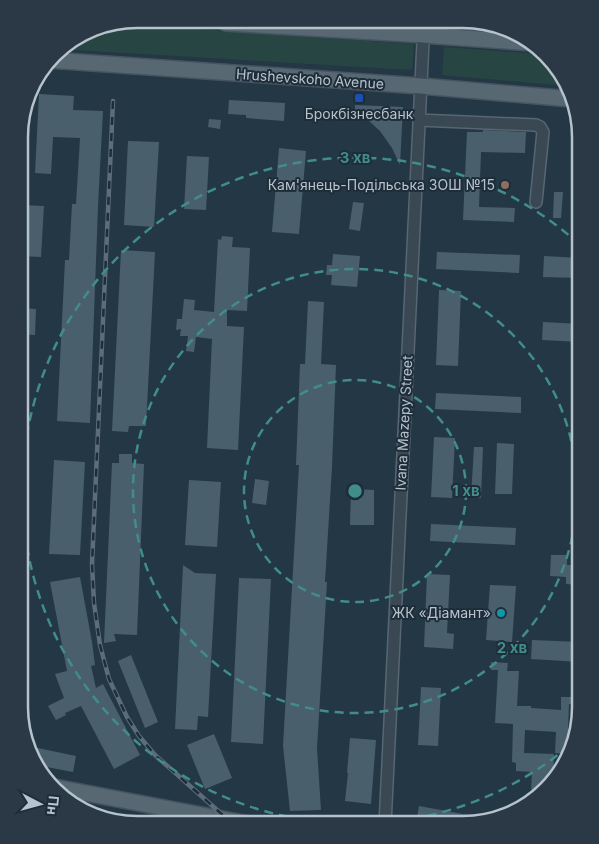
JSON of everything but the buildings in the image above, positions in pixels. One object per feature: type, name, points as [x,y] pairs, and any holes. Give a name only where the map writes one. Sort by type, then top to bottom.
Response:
[{"type":"main road","points":[[424,28],[513,40]]},
{"type":"main road","name":"Hrushevskoho Avenue","points":[[58,61],[421,86],[564,98]]},
{"type":"main road","points":[[65,789],[207,816]]},
{"type":"street","name":"Ivana Mazepy Street","points":[[385,816],[424,28]]},
{"type":"street","points":[[419,120],[540,126],[543,132],[536,202]]},
{"type":"green space","points":[[122,28],[183,28],[414,44],[412,70],[71,50],[101,33]]},
{"type":"green space","points":[[444,47],[533,53],[549,70],[558,85],[442,75]]},
{"type":"railway","points":[[113,101],[92,564],[94,603],[100,645],[109,679],[127,717],[139,736],[155,755],[224,816]]},
{"type":"place","name":"Брокбізнесбанк","points":[[359,98]]},
{"type":"place","name":"Кам'янець-Подільська ЗОШ №15","points":[[505,185]]},
{"type":"place","name":"ЖК «Діамант»","points":[[501,613]]}]
